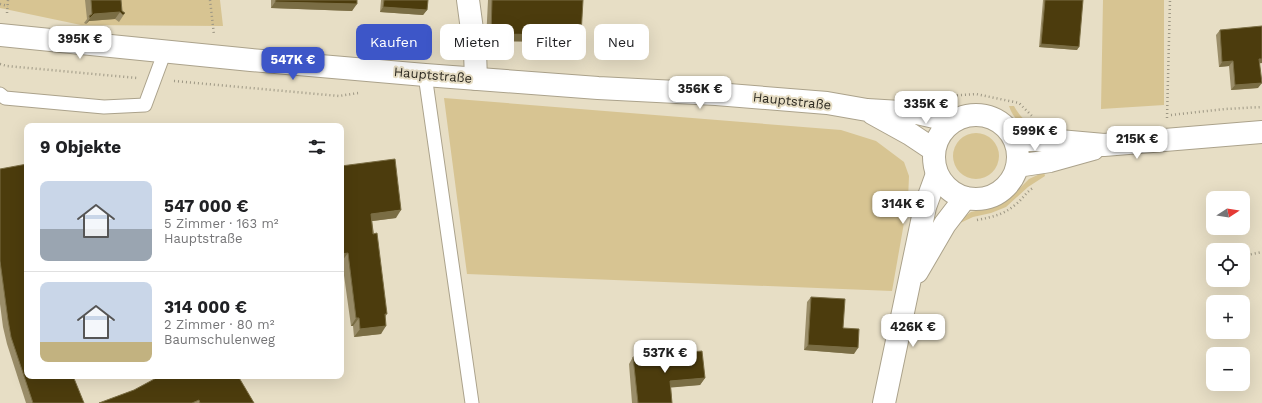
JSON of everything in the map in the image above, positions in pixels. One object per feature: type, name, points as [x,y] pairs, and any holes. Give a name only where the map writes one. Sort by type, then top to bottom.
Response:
[{"type":"main road","points":[[468,0],[475,52],[476,79]]},
{"type":"main road","name":"Hauptstraße","points":[[3,25],[165,51],[251,60],[598,88],[716,94],[827,104],[867,110],[917,113],[952,121]]},
{"type":"main road","name":"Hauptstraße","points":[[867,110],[910,134],[934,150]]},
{"type":"main road","points":[[974,114],[986,116],[998,121],[1008,129],[1015,140],[1018,153],[1018,166],[1012,179],[1003,189],[992,196],[978,199],[965,198],[954,193],[944,185],[937,174],[934,162],[934,150],[937,139],[952,121],[962,116],[974,114]]},
{"type":"main road","points":[[1018,166],[1050,161],[1104,146],[1262,132]]},
{"type":"main road","points":[[1015,140],[1048,140],[1104,146]]},
{"type":"main road","points":[[884,403],[925,207],[937,174]]},
{"type":"main road","points":[[907,288],[945,224],[965,198]]},
{"type":"lane","points":[[0,94],[5,98],[104,107],[145,105],[165,51]]},
{"type":"lane","points":[[425,75],[472,403]]},
{"type":"path","points":[[3,25],[8,0]]},
{"type":"path","points":[[210,0],[214,35]]},
{"type":"path","points":[[1166,140],[1170,0]]},
{"type":"path","points":[[0,4],[8,6]]},
{"type":"path","points":[[945,96],[976,94],[1019,103],[1034,118]]},
{"type":"path","points":[[1160,116],[1225,109],[1262,107]]},
{"type":"path","points":[[972,221],[998,216],[1015,205],[1035,187]]},
{"type":"path","points":[[1250,255],[1262,252]]},
{"type":"shaded area","points":[[0,0],[220,0],[223,26],[81,25],[0,8]]},
{"type":"shaded area","points":[[1103,0],[1164,0],[1164,105],[1101,109]]},
{"type":"shaded area","points":[[444,98],[841,130],[876,141],[904,162],[909,176],[908,200],[892,291],[467,274]]},
{"type":"shaded area","points":[[1009,106],[1014,106],[1024,119],[1037,127],[1038,132],[1020,123],[1014,116]]},
{"type":"shaded area","points":[[971,133],[981,133],[989,137],[995,143],[999,151],[999,161],[995,169],[989,175],[981,179],[971,179],[963,175],[957,169],[953,161],[953,151],[957,143],[963,137]]},
{"type":"shaded area","points":[[1044,172],[1045,176],[1028,187],[1006,207],[991,213],[973,217],[958,224],[957,222],[971,212],[994,207],[1009,199],[1029,179]]},
{"type":"building","points":[[91,0],[121,0],[122,11],[125,13],[123,15],[120,12],[94,14],[90,18],[89,16],[92,14]]},
{"type":"building","points":[[276,0],[357,0],[357,4],[275,2]]},
{"type":"building","points":[[384,0],[428,0],[427,10],[383,7]]},
{"type":"building","points":[[492,0],[583,0],[582,24],[522,24],[522,34],[514,34],[514,24],[491,24]]},
{"type":"building","points":[[1045,0],[1083,0],[1079,47],[1041,44]]},
{"type":"building","points":[[1262,26],[1262,59],[1259,59],[1262,83],[1235,85],[1233,61],[1222,62],[1220,30]]},
{"type":"building","points":[[395,159],[401,210],[371,214],[373,234],[377,233],[387,314],[385,314],[386,326],[360,329],[359,318],[356,318],[348,253],[344,254],[344,166]]},
{"type":"building","points":[[24,165],[24,376],[11,337],[0,261],[0,169]]},
{"type":"building","points":[[811,297],[845,299],[843,328],[859,329],[858,348],[808,345]]},
{"type":"building","points":[[702,351],[705,378],[670,381],[672,403],[638,403],[633,357]]},
{"type":"building","points":[[25,379],[74,379],[84,403],[33,403]]},
{"type":"building","points":[[154,379],[240,379],[254,403],[200,403],[199,400],[192,403],[99,403],[134,390]]}]
